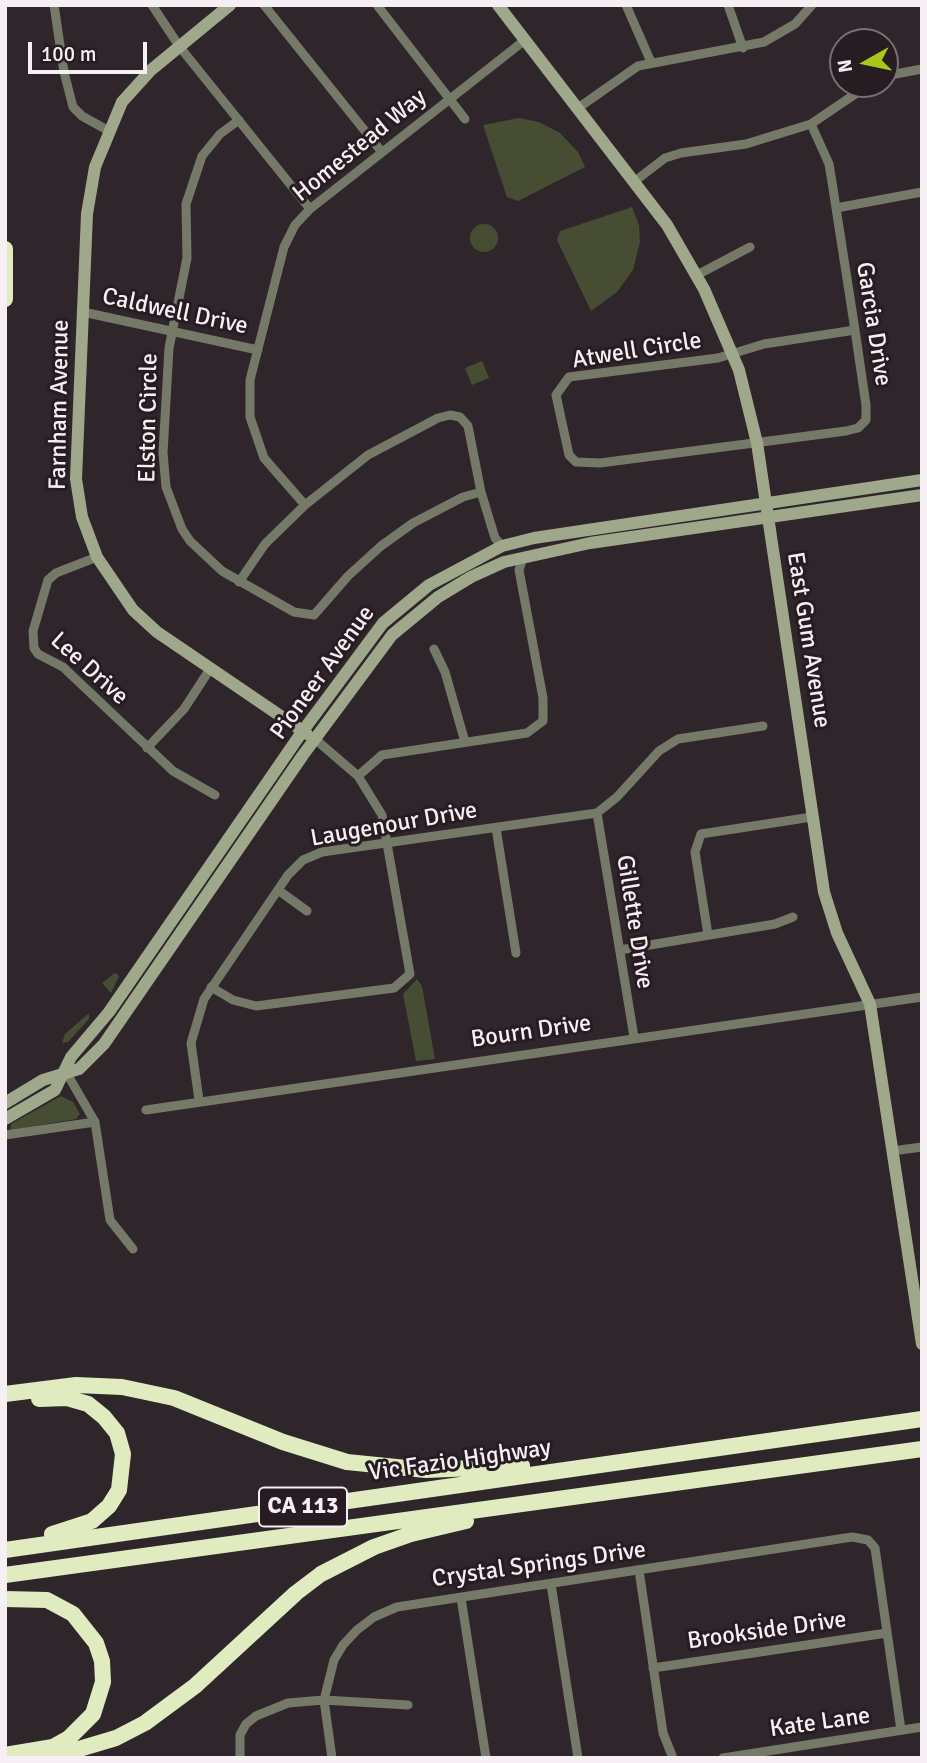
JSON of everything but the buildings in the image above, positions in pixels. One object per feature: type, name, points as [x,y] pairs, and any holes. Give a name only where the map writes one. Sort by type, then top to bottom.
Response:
[{"type":"highway","points":[[5,248],[5,299]]},
{"type":"highway","points":[[5,1394],[76,1385],[154,1392],[198,1406],[324,1456],[373,1466],[426,1470],[601,1464]]},
{"type":"highway","points":[[5,1404],[67,1398],[88,1404],[104,1417],[117,1433],[123,1454],[119,1490],[109,1506],[92,1521],[5,1549]]},
{"type":"highway","name":"Vic Fazio Highway","points":[[5,1549],[922,1419]]},
{"type":"highway","name":"Vic Fazio Highway","points":[[5,1575],[922,1448]]},
{"type":"highway","points":[[49,1758],[103,1742],[145,1723],[195,1686],[296,1592],[348,1559],[411,1534],[496,1515],[530,1504]]},
{"type":"highway","points":[[5,1599],[47,1600],[73,1614],[96,1643],[102,1661],[103,1682],[93,1714],[69,1738],[53,1747],[5,1755]]},
{"type":"main road","name":"Farnham Avenue","points":[[230,5],[179,46],[122,103],[109,131],[90,191],[76,479],[82,517],[97,556],[133,610],[157,632],[210,670],[315,739]]},
{"type":"main road","name":"East Gum Avenue","points":[[498,5],[667,225],[697,275],[732,353],[750,408],[828,909],[870,1004],[922,1344]]},
{"type":"main road","name":"Pioneer Avenue","points":[[5,1119],[55,1090],[71,1057],[110,1013],[302,732],[383,622],[429,585],[502,546],[922,480]]},
{"type":"main road","name":"Pioneer Avenue","points":[[5,1103],[43,1080],[79,1069],[104,1044],[315,739],[392,635],[411,618],[471,577],[523,558],[590,543],[922,495]]},
{"type":"main road","points":[[138,997],[139,985],[174,932],[170,923]]},
{"type":"street","points":[[54,5],[64,72],[73,107],[82,116],[109,131]]},
{"type":"street","points":[[152,5],[179,46],[310,209]]},
{"type":"street","points":[[264,5],[381,151]]},
{"type":"street","points":[[377,5],[465,119]]},
{"type":"street","points":[[626,5],[651,62]]},
{"type":"street","points":[[728,5],[743,48]]},
{"type":"street","points":[[578,108],[622,74],[651,62],[743,48],[764,42],[795,24],[812,5]]},
{"type":"street","name":"Homestead Way","points":[[305,505],[264,458],[255,438],[248,399],[284,247],[295,225],[310,209],[449,97],[525,40]]},
{"type":"street","points":[[899,74],[922,70]]},
{"type":"street","points":[[635,181],[665,158],[681,153],[746,144],[811,124],[849,98]]},
{"type":"street","name":"Elston Circle","points":[[239,120],[220,134],[202,156],[186,204],[187,258],[172,329],[163,453],[170,501],[190,541],[222,571],[240,582],[294,612],[314,615],[348,576],[381,545],[413,523],[463,497],[481,492]]},
{"type":"street","name":"Garcia Drive","points":[[757,443],[858,428],[866,420],[829,164],[811,124]]},
{"type":"street","points":[[835,208],[922,192]]},
{"type":"street","points":[[697,275],[750,247]]},
{"type":"street","name":"Caldwell Drive","points":[[83,312],[172,329],[258,350]]},
{"type":"street","points":[[732,353],[764,344],[855,330]]},
{"type":"street","name":"Atwell Circle","points":[[732,353],[569,377],[556,395],[569,455],[576,462],[587,464],[757,443]]},
{"type":"street","points":[[240,582],[265,544],[305,505],[368,455],[438,418],[450,415],[460,417],[468,426],[481,492],[495,538],[502,546]]},
{"type":"street","name":"Lee Drive","points":[[97,556],[56,573],[48,580],[32,639],[38,654],[63,667],[173,771],[215,795]]},
{"type":"street","points":[[358,776],[382,755],[527,733],[543,721],[543,698],[519,569],[523,558]]},
{"type":"street","points":[[434,649],[445,672],[464,742]]},
{"type":"street","points":[[147,748],[184,709],[210,670]]},
{"type":"street","points":[[597,813],[617,797],[659,751],[678,739],[763,726]]},
{"type":"street","name":"Farnham Avenue","points":[[211,987],[244,1004],[269,1006],[394,988],[410,974],[389,842],[378,805],[358,776],[315,739]]},
{"type":"street","name":"Laugenour Drive","points":[[199,1100],[191,1043],[199,1011],[211,987],[278,890],[296,866],[309,856],[597,813]]},
{"type":"street","name":"Gillette Drive","points":[[597,813],[634,1037]]},
{"type":"street","points":[[708,935],[695,852],[701,834],[813,817]]},
{"type":"street","points":[[496,828],[516,953]]},
{"type":"street","points":[[278,890],[307,911]]},
{"type":"street","points":[[620,950],[775,925],[793,917]]},
{"type":"street","name":"Bourn Drive","points":[[146,1110],[199,1100],[922,997]]},
{"type":"street","points":[[66,1072],[95,1122],[110,1220],[132,1250]]},
{"type":"street","points":[[5,1135],[95,1122]]},
{"type":"street","points":[[892,1151],[922,1147]]},
{"type":"street","name":"Crystal Springs Drive","points":[[332,1758],[324,1700],[328,1678],[342,1645],[374,1617],[421,1602],[852,1537],[868,1541],[877,1559],[887,1633]]},
{"type":"street","points":[[639,1570],[663,1733],[673,1758]]},
{"type":"street","points":[[551,1584],[570,1722],[578,1758]]},
{"type":"street","points":[[461,1598],[485,1758]]},
{"type":"street","points":[[887,1633],[901,1730]]},
{"type":"street","name":"Brookside Drive","points":[[653,1668],[887,1633]]},
{"type":"street","points":[[240,1758],[240,1735],[246,1724],[256,1716],[288,1703],[324,1700],[408,1705]]},
{"type":"street","name":"Kate Lane","points":[[723,1758],[922,1727]]},
{"type":"street","points":[[803,1745],[805,1758]]},
{"type":"green space","points":[[519,118],[539,122],[560,133],[578,152],[585,167],[518,201],[507,197],[483,125]]},
{"type":"green space","points":[[632,207],[639,225],[640,242],[633,270],[617,292],[591,311],[557,240],[560,231]]},
{"type":"green space","points":[[484,224],[494,228],[498,238],[494,248],[484,252],[474,248],[470,238],[474,228]]},
{"type":"green space","points":[[482,361],[489,378],[472,385],[465,368]]},
{"type":"green space","points":[[115,973],[119,976],[111,993],[102,983]]},
{"type":"green space","points":[[417,979],[422,986],[435,1059],[416,1061],[403,994]]},
{"type":"green space","points":[[89,1013],[89,1019],[68,1042],[62,1043],[65,1034]]},
{"type":"green space","points":[[61,1096],[73,1102],[80,1114],[76,1119],[10,1130],[11,1124]]}]
